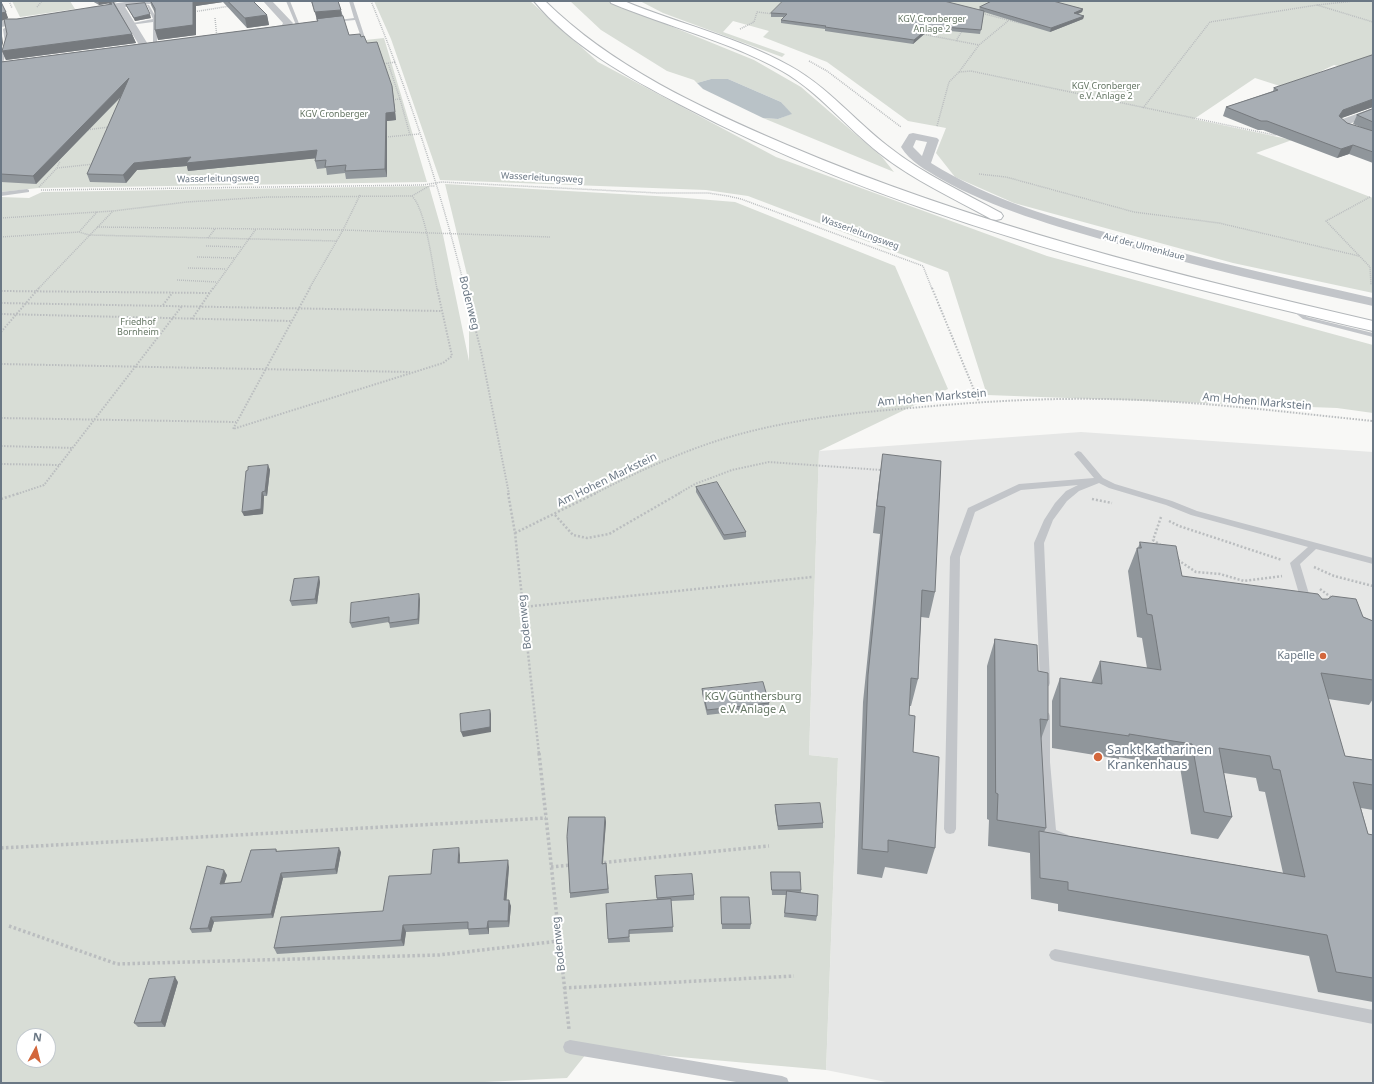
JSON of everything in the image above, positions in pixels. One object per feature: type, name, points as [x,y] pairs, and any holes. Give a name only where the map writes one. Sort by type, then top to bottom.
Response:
[{"type":"highway","points":[[538,1],[574,33],[599,51],[653,85],[751,135],[838,171],[959,214],[1064,248],[1193,284],[1373,326]]},
{"type":"highway","points":[[553,1],[590,33],[641,67],[687,94],[726,113],[848,165],[996,216],[1141,260],[1200,276],[1373,307]]},
{"type":"highway","points":[[615,1],[746,50],[804,79],[884,150],[905,165],[934,183],[996,216]]},
{"type":"street","points":[[255,32],[286,27],[288,23],[268,1]]},
{"type":"street","points":[[82,12],[120,6],[133,2],[149,3]]},
{"type":"street","points":[[120,6],[140,46],[158,44]]},
{"type":"street","points":[[3,27],[37,19]]},
{"type":"street","points":[[1373,111],[1344,122],[1343,125],[1348,129],[1373,138]]},
{"type":"street","name":"Auf der Ulmenklaue","points":[[933,140],[913,136],[907,147],[909,152],[925,164],[947,177],[1009,205],[1077,228],[1373,307]]},
{"type":"street","points":[[925,164],[933,140]]},
{"type":"lane","points":[[288,1],[298,25]]},
{"type":"lane","points":[[350,1],[363,37]]},
{"type":"lane","points":[[149,3],[156,20],[158,44]]},
{"type":"lane","points":[[327,22],[356,19]]},
{"type":"lane","points":[[130,24],[156,20]]},
{"type":"lane","points":[[286,27],[306,24]]},
{"type":"lane","points":[[3,27],[3,64]]},
{"type":"lane","points":[[1,194],[27,191]]},
{"type":"lane","points":[[1291,307],[1305,318],[1373,335]]},
{"type":"lane","points":[[1078,454],[1100,480],[1112,486],[1169,502],[1194,513],[1373,561]]},
{"type":"lane","points":[[1045,693],[1039,543],[1044,528],[1052,513],[1066,498],[1074,490],[1100,480]]},
{"type":"lane","points":[[950,829],[955,557],[971,510],[1019,487],[1100,480]]},
{"type":"lane","points":[[1310,611],[1295,563],[1315,545]]},
{"type":"lane","points":[[1045,708],[1045,762],[1050,832],[1067,841],[1074,842]]},
{"type":"lane","points":[[1055,955],[1373,1017]]},
{"type":"lane","points":[[570,1047],[782,1083]]},
{"type":"path","name":"Bodenweg","points":[[371,1],[396,62],[452,235],[481,351],[503,459],[515,533],[570,1047]]},
{"type":"path","points":[[1143,108],[1210,22],[1317,5],[1358,1]]},
{"type":"path","points":[[1317,5],[1373,22]]},
{"type":"path","points":[[194,12],[232,6]]},
{"type":"path","points":[[740,30],[753,24],[757,12],[776,14]]},
{"type":"path","points":[[981,13],[1023,24],[1028,22]]},
{"type":"path","points":[[215,18],[219,43]]},
{"type":"path","points":[[933,140],[949,82],[959,72],[979,45],[1008,21]]},
{"type":"path","points":[[956,41],[964,27]]},
{"type":"path","points":[[918,34],[979,45]]},
{"type":"path","points":[[380,64],[396,62]]},
{"type":"path","points":[[388,64],[410,135]]},
{"type":"path","points":[[959,72],[971,71],[1274,135],[1282,133]]},
{"type":"path","points":[[384,101],[400,99]]},
{"type":"path","points":[[82,130],[114,127]]},
{"type":"path","points":[[386,137],[419,134]]},
{"type":"path","points":[[63,155],[57,168],[96,164]]},
{"type":"path","points":[[52,162],[60,161]]},
{"type":"path","name":"Wasserleitungsweg","points":[[57,168],[36,190],[423,185],[435,182],[658,193],[708,193],[741,199],[923,266],[979,402]]},
{"type":"path","points":[[947,177],[986,174],[1006,177],[1134,212],[1219,223],[1359,256]]},
{"type":"path","points":[[1,219],[113,211],[187,202],[268,197],[360,195],[412,196],[429,186],[435,186]]},
{"type":"path","points":[[360,195],[343,230],[298,308],[233,429],[443,363],[452,356],[441,311],[426,233],[417,200],[412,196]]},
{"type":"path","points":[[1370,197],[1326,221],[1370,267],[1373,307]]},
{"type":"path","points":[[1,332],[36,291],[113,211]]},
{"type":"path","points":[[79,232],[97,212]]},
{"type":"path","points":[[97,227],[343,230],[452,235],[550,237]]},
{"type":"path","points":[[208,238],[215,229]]},
{"type":"path","points":[[192,319],[256,229]]},
{"type":"path","points":[[1,237],[79,232],[89,235],[337,241]]},
{"type":"path","points":[[1,242],[6,237]]},
{"type":"path","points":[[206,246],[242,247]]},
{"type":"path","points":[[197,257],[234,258]]},
{"type":"path","points":[[188,268],[227,269]]},
{"type":"path","points":[[177,280],[218,282]]},
{"type":"path","points":[[1,291],[210,293]]},
{"type":"path","points":[[162,305],[173,292]]},
{"type":"path","points":[[1,303],[441,311]]},
{"type":"path","points":[[1,499],[44,485],[95,421],[135,366],[182,306]]},
{"type":"path","points":[[1,314],[291,321]]},
{"type":"path","points":[[1,364],[413,372]]},
{"type":"path","name":"Am Hohen Markstein","points":[[515,533],[555,515],[640,470],[725,438],[788,422],[851,413],[979,402],[1104,399],[1236,406],[1373,421]]},
{"type":"path","points":[[1,418],[95,421],[236,422]]},
{"type":"path","points":[[1,446],[73,448]]},
{"type":"path","points":[[555,515],[573,535],[587,538],[609,534],[695,484],[732,470],[769,462],[881,470]]},
{"type":"path","points":[[1,464],[59,465]]},
{"type":"path","points":[[1161,517],[1153,540],[1166,549]]},
{"type":"path","points":[[1174,556],[1182,564],[1196,572],[1220,574],[1244,581],[1283,576],[1295,563]]},
{"type":"path","points":[[1320,569],[1334,576],[1373,586]]},
{"type":"path","points":[[523,607],[812,577]]},
{"type":"path","points":[[1318,587],[1335,600]]},
{"type":"path","points":[[1,848],[546,818]]},
{"type":"path","points":[[595,863],[769,846]]},
{"type":"path","points":[[551,867],[580,864]]},
{"type":"path","points":[[9,926],[117,964],[439,955],[559,941]]},
{"type":"path","points":[[564,988],[794,976]]},
{"type":"shaded area","points":[[711,79],[728,79],[781,102],[792,114],[778,119],[763,118],[703,89],[697,83]]},
{"type":"shaded area","name":"Sankt Katharinen Krankenhaus","points":[[1081,432],[1373,452],[1373,1083],[891,1083],[826,1070],[838,758],[809,755],[819,451]]},
{"type":"green space","points":[[12,1],[70,1],[75,9],[20,17]]},
{"type":"green space","points":[[374,1],[530,1],[598,62],[776,157],[1047,256],[1373,345],[1373,413],[1337,408],[987,395],[948,272],[748,196],[706,190],[440,180],[391,39]]},
{"type":"green space","points":[[570,1],[609,1],[754,60],[801,87],[882,157],[894,172],[763,118],[778,119],[791,114],[781,102],[728,79],[711,79],[697,83],[694,80],[667,71],[601,30]]},
{"type":"green space","name":"KGV Cronberger e.V. Anlage 2","points":[[640,1],[1373,1],[1373,60],[1351,69],[1334,65],[1286,88],[1255,78],[1194,119],[1292,140],[1256,153],[1373,198],[1373,293],[1233,263],[1014,203],[955,177],[936,153],[946,128],[908,121],[827,62],[763,37],[769,31],[733,21],[723,32],[785,54],[782,57],[663,13]]},
{"type":"green space","name":"KGV Cronberger","points":[[384,38],[427,182],[38,188],[1,192],[1,85],[225,55]]},
{"type":"green space","points":[[445,184],[735,202],[895,266],[948,389],[819,451],[809,755],[838,758],[826,1070],[590,1049],[567,1078],[464,1083],[1,1083],[1,197],[29,198],[42,192],[429,186],[443,235],[469,361],[469,283]]},
{"type":"building","points":[[151,1],[193,1],[193,25],[155,30],[155,9]]},
{"type":"building","points":[[228,1],[253,1],[267,15],[245,18]]},
{"type":"building","points":[[312,1],[338,1],[341,10],[315,12]]},
{"type":"building","name":"KGV Cronberger Anlage 2","points":[[783,1],[944,1],[984,11],[981,30],[931,26],[914,40],[781,20],[787,14],[771,13]]},
{"type":"building","points":[[992,1],[1053,1],[1083,9],[1074,13],[1084,16],[1051,28],[980,7]]},
{"type":"building","points":[[1,2],[6,12],[1,13]]},
{"type":"building","points":[[113,2],[132,34],[2,51],[7,34],[4,19],[17,19],[112,4],[109,3]]},
{"type":"building","points":[[145,3],[150,14],[134,18],[126,5]]},
{"type":"building","name":"KGV Cronberger","points":[[343,16],[349,35],[360,34],[361,37],[364,36],[367,43],[377,42],[392,86],[395,112],[386,113],[385,169],[345,171],[346,165],[325,167],[326,160],[315,161],[317,150],[186,163],[191,157],[134,163],[123,175],[87,174],[129,78],[33,176],[1,174],[1,62],[318,21],[317,19]]},
{"type":"building","points":[[1373,55],[1373,99],[1343,110],[1339,116],[1347,123],[1373,131],[1373,152],[1353,145],[1341,149],[1226,107],[1278,90],[1274,88]]},
{"type":"building","points":[[1373,109],[1373,122],[1357,115]]},
{"type":"building","points":[[883,454],[941,461],[935,592],[922,590],[918,679],[911,678],[909,715],[915,716],[913,752],[939,757],[935,848],[888,840],[888,852],[862,849],[868,675],[885,507],[877,506]]},
{"type":"building","points":[[268,465],[265,491],[262,492],[261,509],[242,512],[246,471],[248,470],[248,467]]},
{"type":"building","points":[[717,482],[746,532],[724,535],[696,487]]},
{"type":"building","points":[[1140,542],[1176,546],[1182,576],[1318,594],[1322,599],[1328,599],[1332,596],[1356,599],[1363,617],[1373,621],[1373,680],[1321,673],[1345,756],[1373,760],[1373,785],[1353,782],[1368,834],[1373,835],[1373,978],[1336,972],[1327,935],[1068,890],[1068,882],[1040,878],[1039,831],[1305,877],[1280,770],[1273,769],[1270,756],[1219,748],[1232,817],[1204,812],[1192,744],[1129,734],[1129,736],[1060,726],[1060,678],[1102,684],[1100,661],[1161,670],[1152,615],[1147,614],[1137,548],[1141,548]]},
{"type":"building","points":[[319,577],[315,599],[290,601],[294,579]]},
{"type":"building","points":[[419,594],[418,619],[389,623],[389,617],[350,623],[351,603]]},
{"type":"building","points":[[995,639],[1037,645],[1038,671],[1048,673],[1048,720],[1040,719],[1046,828],[997,820],[998,794],[996,793]]},
{"type":"building","points":[[763,682],[769,703],[707,710],[702,689]]},
{"type":"building","points":[[490,710],[490,727],[461,732],[460,714]]},
{"type":"building","points":[[820,803],[823,823],[778,826],[775,805]]},
{"type":"building","points":[[569,817],[605,817],[602,864],[606,863],[608,889],[570,893],[567,837]]},
{"type":"building","points":[[339,848],[335,869],[281,873],[271,914],[211,917],[208,928],[190,929],[207,866],[224,870],[220,884],[241,882],[251,850],[276,849],[276,851]]},
{"type":"building","points":[[459,848],[458,863],[508,860],[504,900],[509,900],[508,921],[488,921],[487,928],[468,929],[468,922],[403,925],[401,940],[274,948],[281,917],[383,911],[389,876],[431,874],[433,850]]},
{"type":"building","points":[[771,872],[800,872],[801,890],[772,890]]},
{"type":"building","points":[[692,874],[694,895],[657,898],[655,876]]},
{"type":"building","points":[[787,891],[818,895],[817,916],[785,913]]},
{"type":"building","points":[[721,897],[749,897],[751,924],[722,924]]},
{"type":"building","points":[[671,899],[673,927],[629,930],[629,937],[608,939],[606,904]]},
{"type":"building","points":[[175,977],[161,1022],[134,1023],[149,979]]},
{"type":"place","name":"Kapelle","points":[[1323,656]]},
{"type":"place","name":"Sankt Katharinen Krankenhaus","points":[[1098,757]]},
{"type":"park label","name":"Friedhof Bornheim","points":[[138,328]]},
{"type":"park label","name":"KGV Günthersburg e.V. Anlage A","points":[[753,703]]}]
